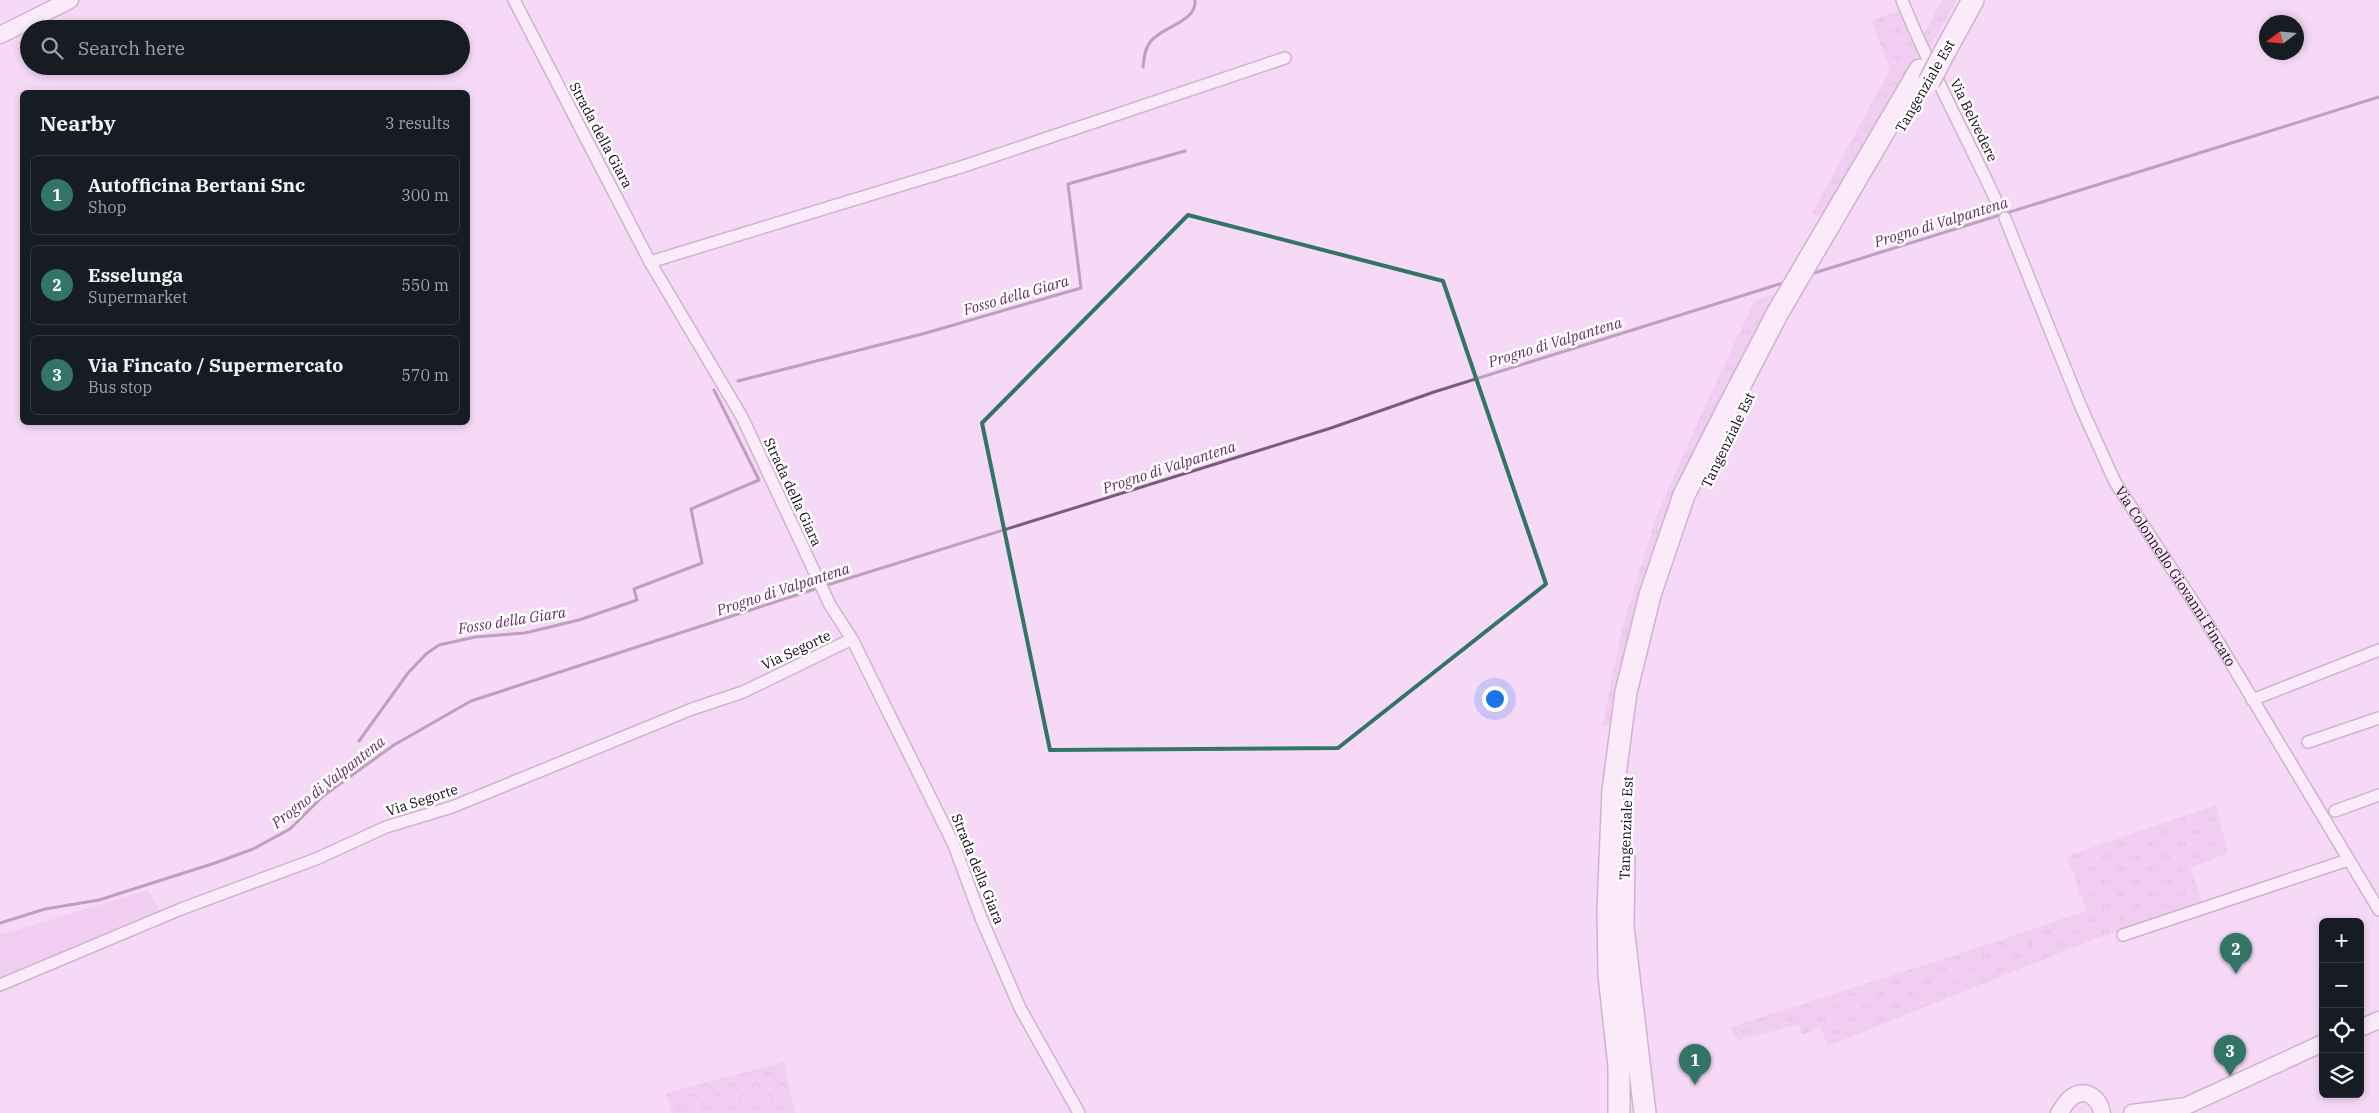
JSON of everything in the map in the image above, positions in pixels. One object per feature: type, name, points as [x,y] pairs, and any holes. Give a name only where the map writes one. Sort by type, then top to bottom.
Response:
[{"type":"highway","name":"Tangenziale Est","points":[[1939,50],[1958,0]]},
{"type":"highway","name":"Tangenziale Est","points":[[1608,909],[1613,790],[1626,692],[1650,595],[1684,495],[1843,214],[1939,50],[1973,0]]},
{"type":"highway","name":"Tangenziale Est","points":[[1623,927],[1627,785],[1638,694],[1650,636],[1682,536],[1722,445],[1787,311]]},
{"type":"highway","points":[[1608,909],[1608,975],[1618,1066],[1618,1113]]},
{"type":"highway","points":[[1608,909],[1633,1113]]},
{"type":"highway","points":[[1623,927],[1644,1113]]},
{"type":"highway","points":[[1623,927],[1651,1099],[1658,1113]]},
{"type":"main road","points":[[30,20],[70,0]]},
{"type":"main road","points":[[0,35],[20,25]]},
{"type":"main road","points":[[2364,1026],[2379,1020]]},
{"type":"main road","points":[[2132,1113],[2186,1106],[2319,1045]]},
{"type":"main road","points":[[2062,1111],[2070,1098],[2085,1094],[2098,1102],[2102,1113],[2107,1113]]},
{"type":"street","name":"Strada della Giara","points":[[514,0],[650,262],[742,417],[830,605],[852,639],[954,845],[981,918],[1020,1008],[1079,1113]]},
{"type":"street","name":"Via Belvedere","points":[[1902,0],[1921,47],[1943,88],[1995,198]]},
{"type":"street","points":[[650,262],[970,164],[1285,58]]},
{"type":"street","name":"Via Colonnello Giovanni Fincato","points":[[2006,220],[2081,407],[2115,482],[2204,618],[2379,910]]},
{"type":"street","name":"Via Segorte","points":[[0,985],[181,908],[316,859],[386,827],[452,807],[692,709],[742,692],[852,639]]},
{"type":"street","points":[[2252,700],[2379,650]]},
{"type":"street","points":[[2308,742],[2379,718]]},
{"type":"street","points":[[2335,811],[2379,795]]},
{"type":"street","points":[[2124,935],[2348,860]]},
{"type":"highlighted area","points":[[1188,215],[1443,281],[1546,584],[1338,748],[1050,750],[982,423]]},
{"type":"green space","points":[[1942,0],[1957,0],[1928,50],[1922,37]]},
{"type":"green space","points":[[1899,11],[1919,55],[1893,64],[1890,69],[1871,20]]},
{"type":"green space","points":[[1919,55],[1862,150],[1850,143],[1893,64]]},
{"type":"green space","points":[[1850,143],[1862,150],[1824,219],[1812,213]]},
{"type":"green space","points":[[1790,289],[1726,402],[1618,721],[1602,727],[1621,633],[1656,517],[1704,408],[1755,300]]},
{"type":"green space","points":[[2216,805],[2228,853],[2191,868],[2203,903],[2092,940],[1828,1046],[1820,1027],[1802,1035],[1799,1024],[1738,1040],[1730,1027],[2086,911],[2067,856]]},
{"type":"green space","points":[[148,890],[162,915],[0,983],[0,935]]},
{"type":"green space","points":[[784,1062],[795,1113],[672,1113],[666,1093]]},
{"type":"waterway","name":"Fosso della Giara","points":[[1143,67],[1146,50],[1151,41],[1191,14],[1195,0]]},
{"type":"waterway","name":"Progno di Valpantena","points":[[1811,274],[2379,97]]},
{"type":"waterway","name":"Fosso della Giara","points":[[738,381],[926,333],[1081,288],[1068,184],[1185,151]]},
{"type":"waterway","name":"Progno di Valpantena","points":[[824,586],[1331,428],[1434,392],[1786,282]]},
{"type":"waterway","name":"Fosso della Giara","points":[[359,741],[408,673],[426,654],[439,645],[475,637],[525,633],[579,620],[637,600],[634,589],[702,563],[691,509],[759,480],[714,390]]},
{"type":"waterway","name":"Progno di Valpantena","points":[[0,923],[45,909],[99,900],[253,849],[290,829],[323,796],[394,745],[471,701],[818,588]]},
{"type":"waterway","name":"Fosso della Giara","points":[[325,793],[340,771]]},
{"type":"place","name":"Esselunga","points":[[2236,974]]},
{"type":"place","name":"Via Fincato / Supermercato","points":[[2230,1076]]},
{"type":"place","name":"Autofficina Bertani Snc","points":[[1695,1085]]}]
